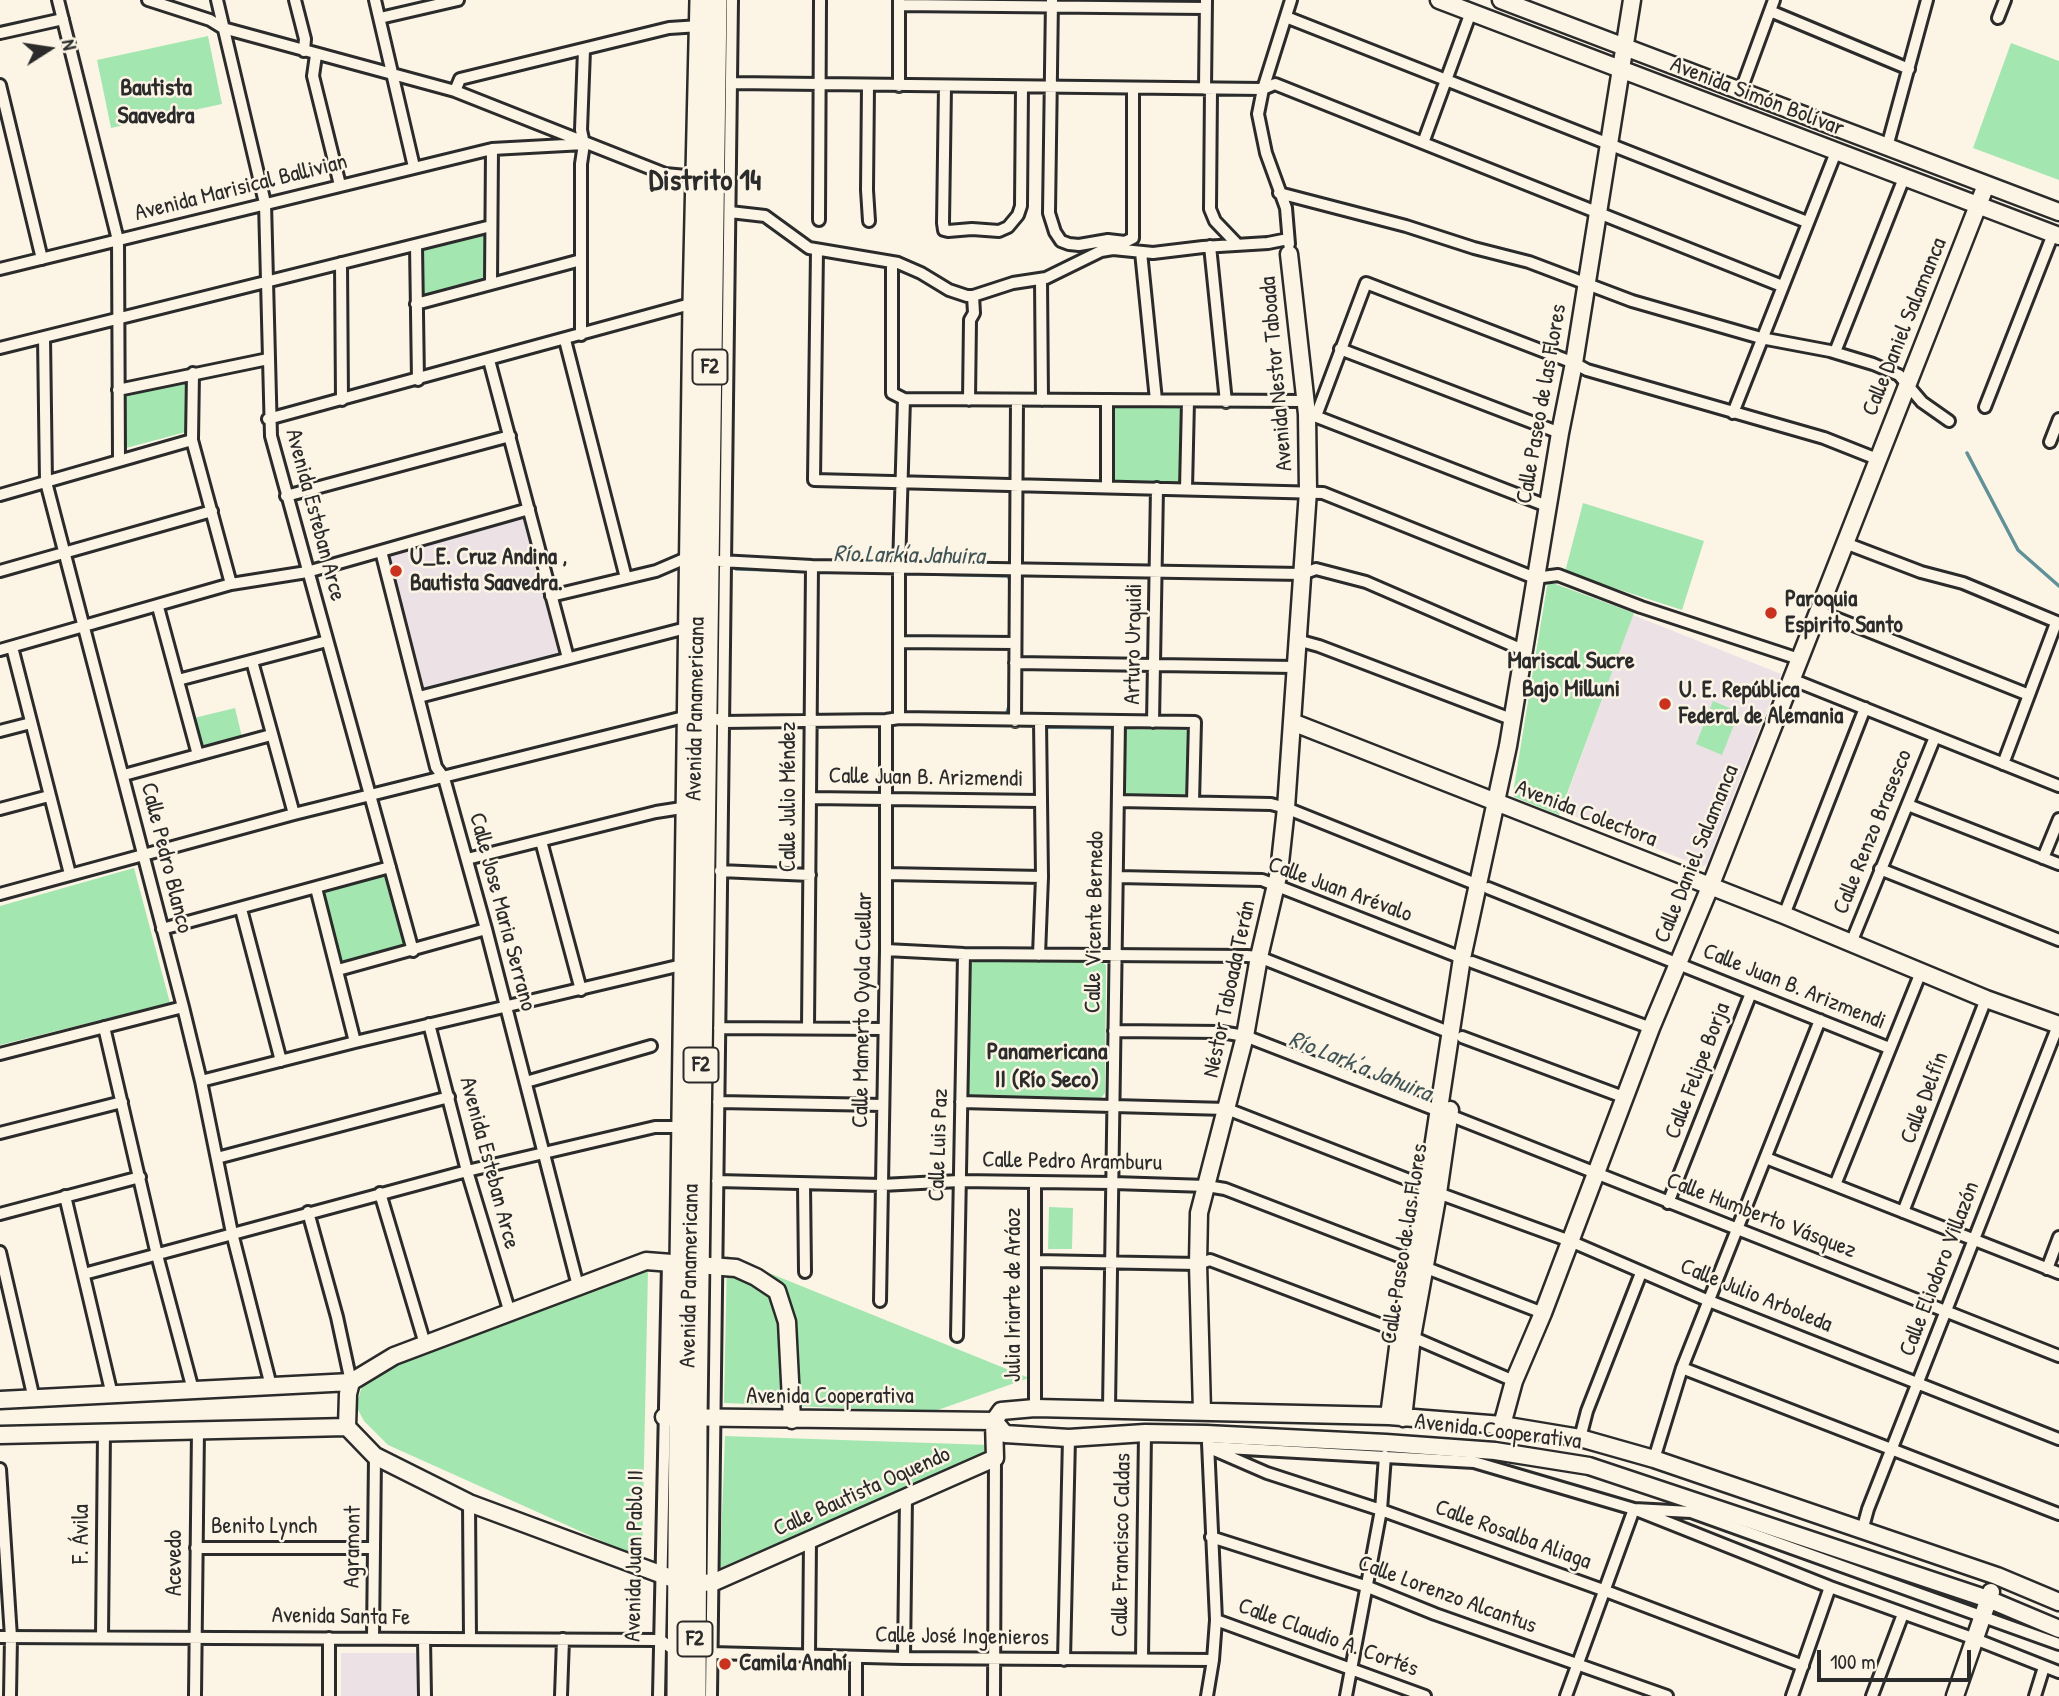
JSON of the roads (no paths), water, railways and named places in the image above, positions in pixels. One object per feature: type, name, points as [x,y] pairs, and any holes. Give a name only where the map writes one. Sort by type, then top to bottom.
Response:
[{"type":"highway","name":"Avenida Panamericana","points":[[691,1265],[684,1127],[688,807],[705,717],[690,627],[708,558],[694,303],[701,0]]},
{"type":"highway","name":"Avenida Panamericana","points":[[689,1418],[705,717],[716,0]]},
{"type":"highway","name":"Avenida Juan Pablo II","points":[[689,1418],[687,1580],[695,1696]]},
{"type":"highway","name":"Avenida Juan Pablo II","points":[[678,1696],[679,1653],[687,1580]]},
{"type":"street","points":[[58,0],[118,240],[119,460]]},
{"type":"street","points":[[148,0],[210,20],[223,27],[316,55],[455,90],[584,144],[665,174],[697,177]]},
{"type":"street","name":"Avenida Esteban Arce","points":[[216,0],[265,203],[268,419],[271,436],[413,951]]},
{"type":"street","points":[[295,0],[305,39],[304,51]]},
{"type":"street","points":[[375,0],[414,167]]},
{"type":"street","points":[[380,18],[455,0]]},
{"type":"street","name":"Avenida Panamericana","points":[[708,558],[730,212],[732,0]]},
{"type":"street","points":[[819,220],[820,0]]},
{"type":"street","points":[[730,212],[765,216],[800,242],[817,250],[892,262],[921,272],[958,294],[973,296],[1013,283],[1057,274],[1101,251],[1113,249],[1141,252],[1238,244],[1268,243],[1289,246],[1286,208],[1266,153],[1258,114],[1263,89],[1292,0]]},
{"type":"street","name":"Avenida Simón Bolívar","points":[[1439,0],[2056,235]]},
{"type":"street","name":"Avenida Simón Bolívar","points":[[1501,0],[2059,212]]},
{"type":"street","points":[[1624,47],[1632,0]]},
{"type":"street","points":[[1886,147],[1927,0]]},
{"type":"street","points":[[1998,18],[2005,0]]},
{"type":"street","points":[[899,86],[899,2],[1206,4],[1210,209],[1215,221],[1238,244]]},
{"type":"street","points":[[1052,4],[1049,213],[1051,223],[1061,240],[1079,245],[1108,240],[1125,242],[1133,238],[1133,88]]},
{"type":"street","points":[[1741,90],[1772,6],[1909,69]]},
{"type":"street","points":[[1423,143],[1471,12]]},
{"type":"street","points":[[1286,17],[1807,222]]},
{"type":"street","points":[[0,33],[63,19]]},
{"type":"street","points":[[455,90],[460,79],[669,28],[700,26]]},
{"type":"street","name":"Calle Paseo de las Flores","points":[[1396,1417],[1406,1335],[1432,1190],[1467,960],[1501,804],[1511,719],[1574,363],[1624,47]]},
{"type":"street","points":[[581,335],[581,164],[584,144],[581,130],[584,50]]},
{"type":"street","points":[[316,55],[313,76],[340,185]]},
{"type":"street","points":[[732,83],[1208,89],[1263,89],[1275,84],[1782,286]]},
{"type":"street","points":[[0,85],[42,259]]},
{"type":"street","points":[[868,86],[869,221]]},
{"type":"street","points":[[945,86],[943,223],[944,230],[948,231],[999,231],[1008,228],[1018,215],[1021,206],[1022,87]]},
{"type":"street","name":"Avenida Marisical Ballivian","points":[[0,269],[492,149],[584,144]]},
{"type":"street","points":[[491,283],[492,149]]},
{"type":"street","points":[[1733,413],[1836,152]]},
{"type":"street","points":[[1835,352],[1904,178]]},
{"type":"street","name":"Calle Daniel Salamanca","points":[[1502,1425],[1514,1381],[1651,1028],[1710,887],[1986,185]]},
{"type":"street","points":[[1279,193],[1530,262],[1632,301],[1761,338],[1835,352],[1887,369],[1899,375],[1923,402],[1949,421]]},
{"type":"street","points":[[0,348],[491,226]]},
{"type":"street","points":[[1984,407],[2056,235]]},
{"type":"street","points":[[416,245],[418,380]]},
{"type":"street","points":[[1210,246],[1226,402]]},
{"type":"street","name":"Avenida Nestor Taboada","points":[[1289,246],[1309,410],[1308,491],[1302,574]]},
{"type":"street","points":[[817,250],[814,480],[1324,493],[1535,578],[1558,575],[1642,607],[1799,659]]},
{"type":"street","points":[[1141,252],[1156,400]]},
{"type":"street","points":[[416,304],[581,260]]},
{"type":"street","points":[[892,262],[892,393],[904,399],[1156,400],[1226,402],[1309,410],[1548,506]]},
{"type":"street","points":[[341,263],[342,400]]},
{"type":"street","points":[[1041,279],[1042,400]]},
{"type":"street","points":[[1309,410],[1340,349],[1366,282],[1587,370],[1824,438],[1877,459]]},
{"type":"street","points":[[969,400],[973,296]]},
{"type":"street","points":[[268,419],[694,303]]},
{"type":"street","name":"Calle Pedro Blanco","points":[[44,337],[47,482],[183,1007],[232,1233],[271,1387]]},
{"type":"street","points":[[565,340],[626,578]]},
{"type":"street","points":[[1340,349],[1560,433]]},
{"type":"street","points":[[118,390],[268,359]]},
{"type":"street","points":[[489,360],[568,658]]},
{"type":"street","points":[[193,373],[192,440],[232,584]]},
{"type":"street","points":[[899,718],[899,568],[904,399]]},
{"type":"street","points":[[1015,720],[1017,400]]},
{"type":"street","points":[[1107,400],[1107,487]]},
{"type":"street","points":[[1186,489],[1188,401]]},
{"type":"street","points":[[2050,442],[2059,419]]},
{"type":"street","points":[[286,496],[510,436]]},
{"type":"street","points":[[0,495],[192,440]]},
{"type":"street","name":"Arturo Urquidi","points":[[1157,488],[1153,722],[1195,722],[1193,802]]},
{"type":"street","points":[[0,650],[232,584],[307,572],[529,509]]},
{"type":"street","points":[[0,570],[212,511]]},
{"type":"street","points":[[1845,542],[1921,572],[1963,583],[2058,623],[2003,764]]},
{"type":"street","name":"Calle Jose Maria Serrano","points":[[381,551],[436,767],[444,778],[486,929],[578,1286]]},
{"type":"street","points":[[551,596],[708,558],[812,566],[899,568],[1302,574],[1316,569],[1366,582],[1523,650]]},
{"type":"street","name":"Calle Julio Méndez","points":[[808,1028],[812,566]]},
{"type":"street","name":"Néstor Taboada Terán","points":[[1202,1411],[1199,1213],[1245,1036],[1276,884],[1286,808],[1302,574]]},
{"type":"street","points":[[158,607],[198,755]]},
{"type":"street","points":[[1818,611],[2029,695]]},
{"type":"street","points":[[419,697],[690,627]]},
{"type":"street","points":[[1297,640],[1511,719]]},
{"type":"street","points":[[178,680],[327,641]]},
{"type":"street","points":[[899,642],[1015,643]]},
{"type":"street","points":[[12,647],[70,874]]},
{"type":"street","points":[[252,661],[294,814]]},
{"type":"street","points":[[1015,663],[1295,667]]},
{"type":"street","points":[[1791,679],[2059,786]]},
{"type":"street","points":[[1784,915],[1865,708]]},
{"type":"street","points":[[0,894],[294,814],[705,717],[1153,722]]},
{"type":"street","name":"Avenida Panamericana","points":[[689,1418],[691,1265],[717,1181],[720,871],[705,717]]},
{"type":"street","name":"Calle Mamerto Oyola Cuellar","points":[[880,1301],[887,720]]},
{"type":"street","points":[[1039,955],[1042,877],[1040,721]]},
{"type":"street","name":"Calle Vicente Bernedo","points":[[1109,1409],[1119,722]]},
{"type":"street","name":"Avenida Colectora","points":[[1292,722],[1784,915],[1986,999],[2059,1025]]},
{"type":"street","points":[[0,731],[31,723]]},
{"type":"street","points":[[124,775],[271,735]]},
{"type":"street","name":"Calle Renzo Brasesco","points":[[1851,943],[1935,737]]},
{"type":"street","points":[[0,809],[49,796]]},
{"type":"street","name":"Calle Juan B. Arizmendi","points":[[811,798],[1040,800]]},
{"type":"street","name":"Calle Juan B. Arizmendi","points":[[1118,801],[1271,804],[1286,808],[1889,1048]]},
{"type":"street","points":[[1908,805],[2059,864]]},
{"type":"street","points":[[467,859],[656,812],[688,807]]},
{"type":"street","points":[[2043,858],[2059,819]]},
{"type":"street","points":[[541,841],[581,990]]},
{"type":"street","points":[[162,929],[390,867]]},
{"type":"street","points":[[1880,869],[2059,940]]},
{"type":"street","points":[[720,871],[810,875]]},
{"type":"street","points":[[886,874],[1042,877]]},
{"type":"street","name":"Calle Juan Arévalo","points":[[1116,877],[1262,880],[1651,1028]]},
{"type":"street","points":[[316,888],[355,1042]]},
{"type":"street","points":[[241,909],[281,1061]]},
{"type":"street","points":[[338,970],[486,929]]},
{"type":"street","points":[[886,950],[964,954],[1259,957],[1626,1098]]},
{"type":"street","name":"Calle Luis Paz","points":[[957,1336],[964,954]]},
{"type":"street","points":[[201,1081],[686,964]]},
{"type":"street","points":[[1835,1185],[1921,972]]},
{"type":"street","name":"Calle Felipe Borja","points":[[1668,1203],[1751,993]]},
{"type":"street","name":"Calle Delfín","points":[[1903,1212],[1986,999]]},
{"type":"street","points":[[0,1054],[183,1007]]},
{"type":"street","points":[[1654,1459],[1682,1368],[1820,1020]]},
{"type":"street","name":"Avenida Esteban Arce","points":[[429,1024],[467,1171],[510,1313]]},
{"type":"street","name":"Calle Eliodoro Villazón","points":[[1862,1531],[1867,1511],[2059,1025]]},
{"type":"street","points":[[104,1027],[157,1255],[193,1391]]},
{"type":"street","points":[[719,1028],[884,1029]]},
{"type":"street","name":"Calle Humberto Vásquez","points":[[1114,1031],[1221,1032],[1245,1036],[2059,1356]]},
{"type":"street","points":[[526,1082],[651,1046]]},
{"type":"street","points":[[217,1158],[449,1097]]},
{"type":"street","points":[[718,1101],[883,1105]]},
{"type":"street","points":[[0,1133],[122,1102]]},
{"type":"street","name":"Calle Julio Arboleda","points":[[961,1102],[1227,1109],[1570,1241],[1709,1301],[2059,1439]]},
{"type":"street","points":[[84,1274],[467,1171],[655,1127],[684,1127]]},
{"type":"street","points":[[1766,1158],[2059,1273]]},
{"type":"street","points":[[0,1214],[140,1177]]},
{"type":"street","name":"Calle Pedro Aramburu","points":[[717,1181],[882,1185],[959,1181],[1207,1186],[1225,1189],[1542,1313]]},
{"type":"street","name":"Julia Iriarte de Aráoz","points":[[1035,1183],[1035,1408]]},
{"type":"street","points":[[804,1184],[805,1272]]},
{"type":"street","points":[[380,1193],[425,1344]]},
{"type":"street","points":[[65,1196],[112,1395]]},
{"type":"street","points":[[308,1212],[337,1317],[351,1382],[347,1427],[375,1456],[470,1503],[687,1580]]},
{"type":"street","points":[[2047,1269],[2059,1237]]},
{"type":"street","points":[[0,1252],[34,1399]]},
{"type":"street","points":[[1035,1261],[1198,1264],[1210,1260],[1222,1263],[1406,1335],[1514,1381]]},
{"type":"street","points":[[0,1400],[351,1382],[394,1356],[646,1261],[736,1268],[777,1291],[787,1322],[792,1420]]},
{"type":"street","points":[[1580,1438],[1587,1411],[1641,1273]]},
{"type":"street","points":[[1682,1368],[2059,1514]]},
{"type":"street","name":"Avenida Cooperativa","points":[[995,1421],[1001,1411],[1035,1408],[1202,1411],[1396,1417],[1502,1425],[1580,1438],[1654,1459],[1997,1576],[2059,1602]]},
{"type":"street","name":"Avenida Cooperativa","points":[[689,1418],[995,1421]]},
{"type":"street","name":"Avenida Juan Pablo II","points":[[689,1418],[687,1580],[711,1653],[711,1696]]},
{"type":"street","points":[[994,1696],[995,1421]]},
{"type":"street","name":"Avenida Cooperativa","points":[[995,1421],[1005,1434],[1069,1438],[1145,1433],[1208,1441],[1495,1451],[1589,1466],[1988,1599],[2059,1629]]},
{"type":"street","points":[[0,1434],[347,1427]]},
{"type":"street","name":"Acevedo","points":[[195,1696],[198,1430]]},
{"type":"street","name":"F. Ávila","points":[[102,1637],[104,1432]]},
{"type":"street","name":"Calle Francisco Caldas","points":[[1142,1658],[1145,1433]]},
{"type":"street","points":[[1064,1660],[1069,1438]]},
{"type":"street","points":[[1207,1696],[1216,1620],[1208,1441],[1474,1462],[1634,1509],[1903,1615],[1975,1639],[2059,1672]]},
{"type":"street","name":"Calle Rosalba Aliaga","points":[[1208,1441],[1267,1472],[1603,1590],[1803,1666]]},
{"type":"street","name":"Agramont","points":[[373,1639],[375,1456]]},
{"type":"street","points":[[1346,1696],[1381,1510],[1385,1456]]},
{"type":"street","name":"Calle Bautista Oquendo","points":[[687,1580],[810,1539],[995,1458]]},
{"type":"street","points":[[0,1469],[5,1637],[10,1696]]},
{"type":"street","points":[[904,1658],[906,1497]]},
{"type":"street","points":[[470,1503],[470,1639]]},
{"type":"street","points":[[1566,1696],[1634,1509]]},
{"type":"street","points":[[1634,1509],[1690,1512],[2059,1644]]},
{"type":"street","name":"Calle Lorenzo Alcantus","points":[[1211,1537],[1368,1587],[1435,1614],[1667,1696]]},
{"type":"street","points":[[809,1655],[810,1539]]},
{"type":"street","name":"Benito Lynch","points":[[196,1548],[374,1548]]},
{"type":"street","points":[[1955,1696],[1997,1576]]},
{"type":"street","name":"Avenida Juan Pablo II","points":[[659,1696],[660,1640],[687,1580]]},
{"type":"street","points":[[1792,1696],[1830,1587]]},
{"type":"street","points":[[1872,1696],[1903,1615]]},
{"type":"street","name":"Calle Claudio A. Cortés","points":[[1216,1620],[1425,1696]]},
{"type":"street","name":"Avenida Santa Fe","points":[[5,1637],[660,1640]]},
{"type":"street","points":[[329,1638],[329,1696]]},
{"type":"street","points":[[424,1639],[425,1696]]},
{"type":"street","points":[[561,1696],[563,1639]]},
{"type":"street","points":[[660,1640],[679,1653]]},
{"type":"street","name":"Calle José Ingenieros","points":[[711,1653],[904,1658],[1213,1660]]},
{"type":"street","points":[[856,1657],[856,1696]]},
{"type":"street","points":[[2035,1696],[2044,1667]]},
{"type":"waterway","name":"Río Lark’a Jahuira","points":[[1967,453],[2018,550],[2059,586]]},
{"type":"waterway","name":"Río Lark’a Jahuira","points":[[736,569],[1008,576],[1011,582]]},
{"type":"waterway","name":"Río Lark’a Jahuira","points":[[1011,701],[1007,712],[1022,714],[1024,717]]},
{"type":"waterway","name":"Río Lark’a Jahuira","points":[[1029,724],[1036,727],[1118,728]]},
{"type":"waterway","name":"Río Lark’a Jahuira","points":[[1325,1072],[1425,1111]]},
{"type":"place","name":"U_E. Cruz Andina , Bautista Saavedra.","points":[[396,571]]},
{"type":"place","name":"Paroquia Espirito Santo","points":[[1771,613]]},
{"type":"place","name":"U. E. República Federal de Alemania","points":[[1665,704]]},
{"type":"place","name":"Camila Anahí","points":[[725,1664]]},
{"type":"district","name":"Bautista Saavedra","points":[[156,103]]},
{"type":"district","name":"Distrito 14","points":[[705,182]]},
{"type":"district","name":"Mariscal Sucre Bajo Milluni","points":[[1571,676]]},
{"type":"district","name":"Panamericana II (Río Seco)","points":[[1047,1067]]}]
